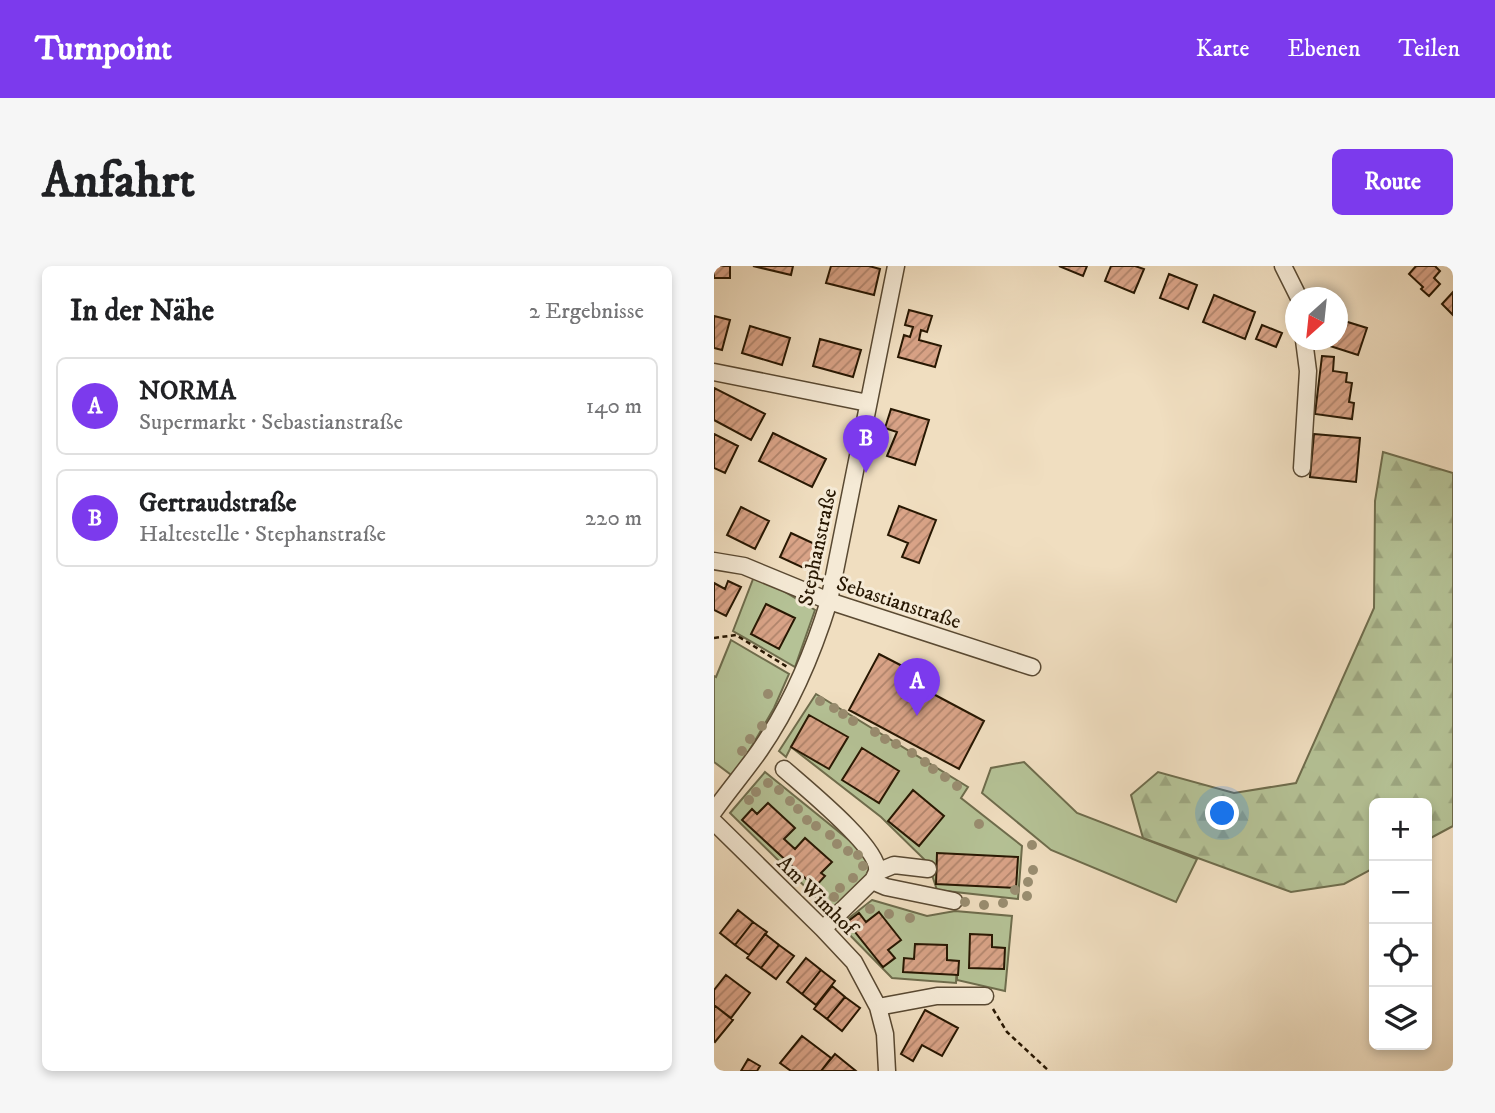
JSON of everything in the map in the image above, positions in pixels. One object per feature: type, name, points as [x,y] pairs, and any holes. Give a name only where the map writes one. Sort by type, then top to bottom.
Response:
[{"type":"street","name":"Stephanstraße","points":[[714,811],[761,748],[787,706],[816,642],[829,601],[896,266]]},
{"type":"street","points":[[1283,266],[1294,287]]},
{"type":"street","points":[[1302,468],[1307,371],[1305,350]]},
{"type":"street","points":[[714,372],[867,402]]},
{"type":"street","name":"Sebastianstraße","points":[[714,561],[744,566],[829,601],[1032,667]]},
{"type":"street","points":[[784,769],[860,840],[874,857],[875,877],[886,887],[954,901]]},
{"type":"street","name":"Am Wimhof","points":[[714,822],[854,962],[878,1007],[885,1034],[887,1071]]},
{"type":"street","points":[[823,929],[875,877],[894,865],[928,869]]},
{"type":"street","points":[[878,1007],[937,996],[985,996]]},
{"type":"path","points":[[714,638],[736,635],[800,676]]},
{"type":"path","points":[[985,996],[1007,1032],[1049,1071]]},
{"type":"green space","points":[[1383,452],[1453,473],[1453,826],[1432,837],[1432,798],[1369,798],[1369,871],[1344,884],[1291,892],[1143,838],[1131,795],[1158,772],[1234,793],[1296,783],[1374,608],[1375,501]]},
{"type":"green space","points":[[755,574],[815,610],[795,667],[733,631]]},
{"type":"green space","points":[[731,640],[789,674],[774,708],[734,777],[714,762],[714,676],[716,677]]},
{"type":"green space","points":[[816,694],[968,787],[961,798],[1022,846],[1018,899],[937,890],[928,863],[881,817],[791,747],[786,757],[779,751]]},
{"type":"green space","points":[[1024,762],[1077,813],[1197,859],[1176,902],[1051,850],[982,793],[991,768]]},
{"type":"green space","points":[[765,772],[860,849],[873,870],[830,911],[730,813]]},
{"type":"green space","points":[[872,900],[927,916],[955,911],[1012,916],[1005,991],[957,980],[957,963],[956,983],[892,978],[840,925]]},
{"type":"building","points":[[714,266],[730,266],[730,278],[714,278]]},
{"type":"building","points":[[753,266],[793,266],[791,275]]},
{"type":"building","points":[[831,266],[869,266],[880,269],[874,295],[826,283]]},
{"type":"building","points":[[1059,266],[1087,266],[1083,276]]},
{"type":"building","points":[[1111,266],[1135,266],[1144,269],[1134,293],[1105,281]]},
{"type":"building","points":[[1416,266],[1435,266],[1440,271],[1434,278],[1440,284],[1429,296],[1409,274]]},
{"type":"building","points":[[1169,274],[1197,285],[1188,309],[1160,298]]},
{"type":"building","points":[[1453,292],[1453,315],[1442,304]]},
{"type":"building","points":[[1214,295],[1255,312],[1245,339],[1203,322]]},
{"type":"building","points":[[909,310],[932,316],[927,332],[921,330],[919,340],[941,346],[935,367],[898,357],[904,335],[910,337],[913,327],[905,325]]},
{"type":"building","points":[[714,316],[730,320],[722,350],[714,348]]},
{"type":"building","points":[[1348,322],[1367,328],[1358,355],[1342,350],[1348,350]]},
{"type":"building","points":[[1262,325],[1282,333],[1276,347],[1256,339]]},
{"type":"building","points":[[750,326],[790,338],[782,365],[742,353]]},
{"type":"building","points":[[820,339],[861,350],[853,377],[813,366]]},
{"type":"building","points":[[1322,356],[1334,357],[1333,371],[1347,373],[1346,382],[1352,383],[1349,402],[1354,403],[1352,419],[1315,414]]},
{"type":"building","points":[[714,388],[765,414],[751,440],[714,420]]},
{"type":"building","points":[[891,409],[929,420],[915,465],[887,456],[897,432],[885,428]]},
{"type":"building","points":[[773,433],[826,459],[812,487],[759,461]]},
{"type":"building","points":[[714,434],[738,446],[725,473],[714,468]]},
{"type":"building","points":[[1314,434],[1360,438],[1356,482],[1310,477]]},
{"type":"building","points":[[899,506],[936,520],[919,563],[902,557],[908,543],[888,535]]},
{"type":"building","points":[[741,507],[769,521],[755,549],[727,535]]},
{"type":"building","points":[[791,533],[819,546],[808,570],[780,557]]},
{"type":"building","points":[[728,581],[741,587],[726,616],[714,610],[714,583],[725,589]]},
{"type":"building","points":[[766,604],[795,618],[779,649],[751,634]]},
{"type":"building","points":[[879,654],[912,671],[907,680],[984,721],[959,769],[849,710]]},
{"type":"building","points":[[809,715],[848,737],[829,769],[791,747]]},
{"type":"building","points":[[862,748],[899,771],[879,803],[842,780]]},
{"type":"building","points":[[913,790],[944,816],[919,846],[888,821]]},
{"type":"building","points":[[768,803],[795,828],[784,839],[795,849],[805,838],[832,862],[821,873],[825,876],[815,887],[742,820],[752,809],[757,814]]},
{"type":"building","points":[[937,853],[1018,857],[1016,888],[936,884]]},
{"type":"building","points":[[738,910],[753,922],[735,945],[720,933]]},
{"type":"building","points":[[879,912],[901,940],[888,950],[895,958],[883,967],[847,922],[859,913],[866,922]]},
{"type":"building","points":[[753,922],[767,932],[749,955],[735,945]]},
{"type":"building","points":[[765,934],[779,945],[761,968],[747,958]]},
{"type":"building","points":[[970,934],[992,935],[992,947],[1005,948],[1004,969],[969,968]]},
{"type":"building","points":[[915,944],[947,945],[947,960],[959,961],[958,975],[903,972],[904,958],[914,959]]},
{"type":"building","points":[[779,945],[794,956],[776,979],[761,968]]},
{"type":"building","points":[[806,958],[821,970],[802,994],[787,982]]},
{"type":"building","points":[[821,970],[835,981],[816,1005],[802,994]]},
{"type":"building","points":[[726,975],[750,993],[731,1018],[714,1005],[714,990]]},
{"type":"building","points":[[832,986],[845,997],[827,1019],[814,1009]]},
{"type":"building","points":[[845,997],[860,1008],[842,1031],[827,1019]]},
{"type":"building","points":[[714,1005],[733,1020],[715,1042],[714,1041]]},
{"type":"building","points":[[925,1010],[958,1028],[942,1056],[922,1045],[913,1061],[901,1054]]},
{"type":"building","points":[[802,1036],[831,1058],[821,1071],[791,1071],[780,1063]]},
{"type":"building","points":[[835,1054],[856,1071],[821,1071]]},
{"type":"building","points":[[748,1059],[760,1066],[757,1071],[741,1071]]},
{"type":"place","name":"Gertraudstraße","points":[[866,473]]},
{"type":"place","name":"NORMA","points":[[917,716]]}]
